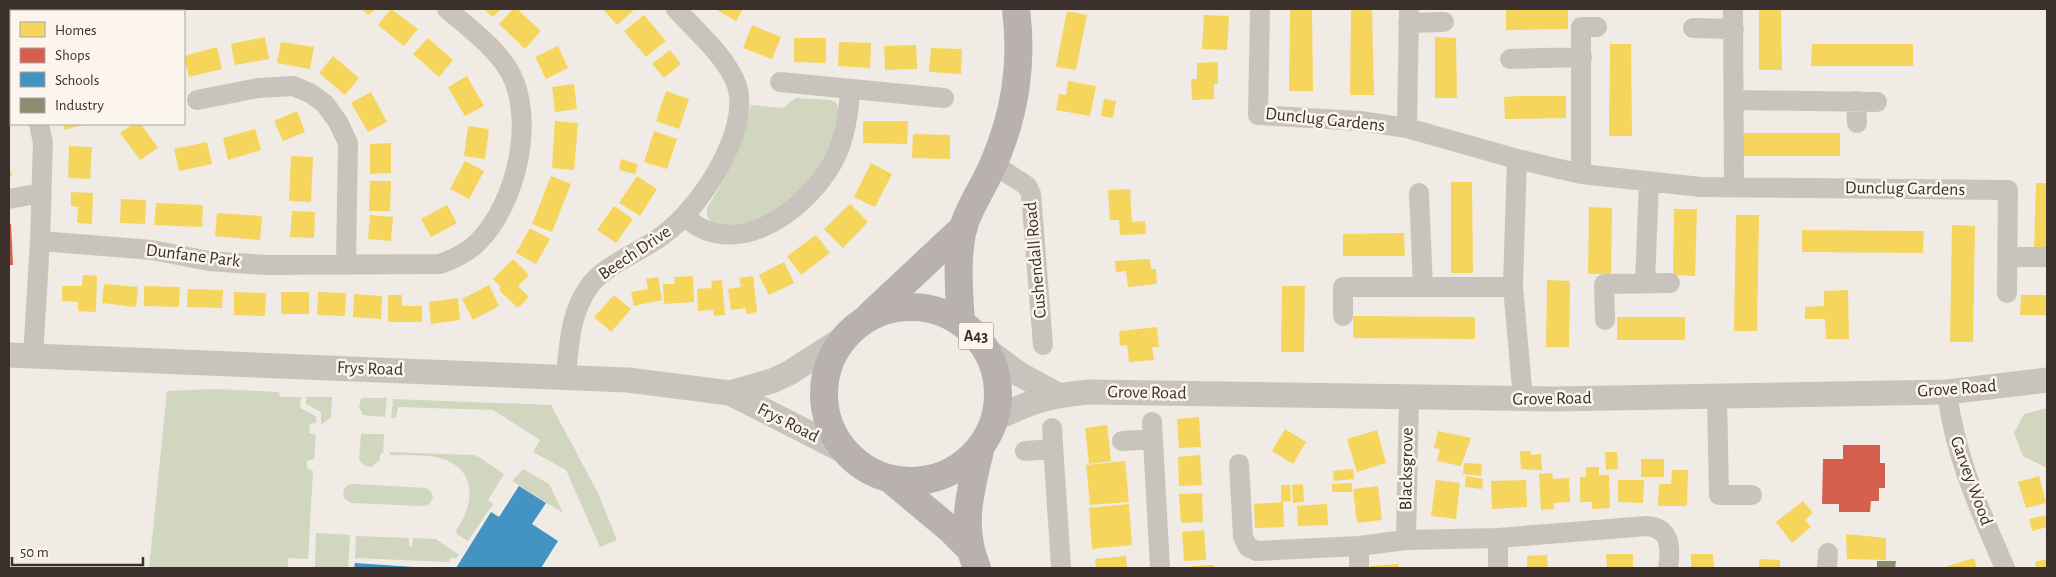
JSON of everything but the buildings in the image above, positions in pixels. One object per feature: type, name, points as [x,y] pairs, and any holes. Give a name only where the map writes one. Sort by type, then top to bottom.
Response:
[{"type":"main road","name":"A43","points":[[962,323],[958,271],[964,227],[993,164],[1014,106],[1019,59],[1016,9]]},
{"type":"main road","name":"A43","points":[[964,227],[853,330],[831,359],[824,383],[825,400],[832,432],[846,452],[866,469],[890,478],[915,481],[940,476],[963,464],[981,446]]},
{"type":"main road","name":"A43","points":[[853,330],[886,311],[912,307],[938,311],[962,323],[976,335],[986,350],[995,372],[998,396],[995,419],[981,446],[966,518],[973,558]]},
{"type":"main road","name":"A43","points":[[890,478],[951,530],[973,558]]},
{"type":"street","name":"Dunfane Park","points":[[40,241],[152,250],[210,261],[265,265],[346,263],[440,264],[450,261],[469,250],[484,236],[501,210],[509,190],[520,144],[520,105],[516,88],[498,56],[447,9]]},
{"type":"street","name":"Beech Drive","points":[[566,377],[572,326],[579,306],[591,284],[606,270],[657,240],[685,216],[708,188],[723,159],[736,123],[740,101],[737,85],[729,70],[676,9]]},
{"type":"street","name":"Dunclug Gardens","points":[[1260,9],[1258,115],[1360,122],[1407,128],[1517,159],[1581,174],[1648,181],[1734,188],[2008,190],[2007,293]]},
{"type":"street","points":[[1733,9],[1734,188]]},
{"type":"street","name":"Dunclug Gardens","points":[[1407,128],[1408,16],[1444,22]]},
{"type":"street","points":[[1581,174],[1581,27],[1597,28]]},
{"type":"street","points":[[1694,28],[1734,29]]},
{"type":"street","points":[[1510,59],[1582,57]]},
{"type":"street","points":[[780,82],[944,98]]},
{"type":"street","points":[[197,100],[258,88],[287,86],[304,89],[325,104],[338,122],[348,143],[346,263]]},
{"type":"street","name":"Beech Drive","points":[[685,216],[706,230],[732,234],[759,228],[789,210],[815,186],[836,156],[847,125],[850,89]]},
{"type":"street","points":[[1734,100],[1877,102]]},
{"type":"street","points":[[1856,101],[1856,123]]},
{"type":"street","points":[[21,355],[40,241],[43,143],[39,125]]},
{"type":"street","points":[[1517,159],[1513,287],[1523,399]]},
{"type":"street","name":"Cushendall Road","points":[[993,164],[1027,186],[1032,194],[1043,345]]},
{"type":"street","points":[[1645,283],[1648,181]]},
{"type":"street","points":[[9,199],[41,193]]},
{"type":"street","points":[[1419,194],[1423,287]]},
{"type":"street","points":[[2008,257],[2047,257]]},
{"type":"street","points":[[1605,320],[1604,284],[1670,283]]},
{"type":"street","points":[[1343,316],[1343,287],[1513,287]]},
{"type":"street","name":"Frys Road","points":[[730,393],[772,381],[789,373],[853,330]]},
{"type":"street","points":[[986,350],[1019,374],[1056,394]]},
{"type":"street","name":"Frys Road","points":[[21,355],[628,380],[730,393],[846,452]]},
{"type":"street","name":"Grove Road","points":[[995,419],[1032,400],[1056,394],[1090,392],[1523,399],[1717,397],[1947,392],[2047,380]]},
{"type":"street","name":"Garvey Wood","points":[[1947,392],[1949,417],[1958,454],[2005,568]]},
{"type":"street","points":[[1717,397],[1719,495],[1752,495]]},
{"type":"street","name":"Blacksgrove","points":[[1406,540],[1409,398]]},
{"type":"street","points":[[1052,428],[1061,568]]},
{"type":"street","points":[[1122,441],[1152,430],[1160,568]]},
{"type":"street","points":[[1025,451],[1053,449]]},
{"type":"street","points":[[1239,464],[1243,537],[1251,550],[1261,552],[1358,546],[1406,540],[1498,538],[1652,526],[1662,530],[1668,540],[1668,568]]},
{"type":"street","points":[[1498,538],[1498,568]]},
{"type":"street","points":[[1358,546],[1359,568]]},
{"type":"green space","points":[[796,98],[831,100],[836,103],[840,110],[831,155],[790,205],[736,229],[712,224],[707,216],[707,208],[737,153],[751,105],[783,108]]},
{"type":"green space","points":[[216,389],[279,392],[280,397],[301,397],[300,408],[316,416],[316,423],[310,424],[309,433],[316,435],[314,459],[307,461],[307,468],[313,471],[308,559],[288,558],[288,568],[149,568],[167,391]]},
{"type":"green space","points":[[306,397],[332,397],[331,417],[321,425],[321,412],[306,404]]},
{"type":"green space","points":[[361,398],[387,398],[385,417],[363,415],[359,408]]},
{"type":"green space","points":[[393,399],[551,405],[598,493],[617,540],[600,547],[566,470],[533,452],[540,440],[493,410],[398,407],[396,418],[391,418]]},
{"type":"green space","points":[[2047,408],[2047,468],[2023,456],[2014,433],[2024,414]]},
{"type":"green space","points":[[361,434],[384,434],[383,453],[380,454],[380,460],[371,467],[365,466],[359,460]]},
{"type":"green space","points":[[390,452],[473,455],[504,474],[488,500],[493,504],[468,541],[457,534],[456,530],[466,512],[470,492],[464,474],[458,467],[442,458],[390,455]]},
{"type":"green space","points":[[523,469],[549,484],[563,513],[512,481]]},
{"type":"green space","points":[[352,484],[426,488],[432,493],[433,498],[429,505],[422,506],[351,503],[344,498],[343,493],[346,487]]},
{"type":"green space","points":[[316,533],[350,535],[348,568],[315,568]]},
{"type":"green space","points":[[356,536],[409,538],[409,546],[412,547],[413,538],[436,539],[459,555],[456,558],[450,558],[449,562],[355,558]]}]
